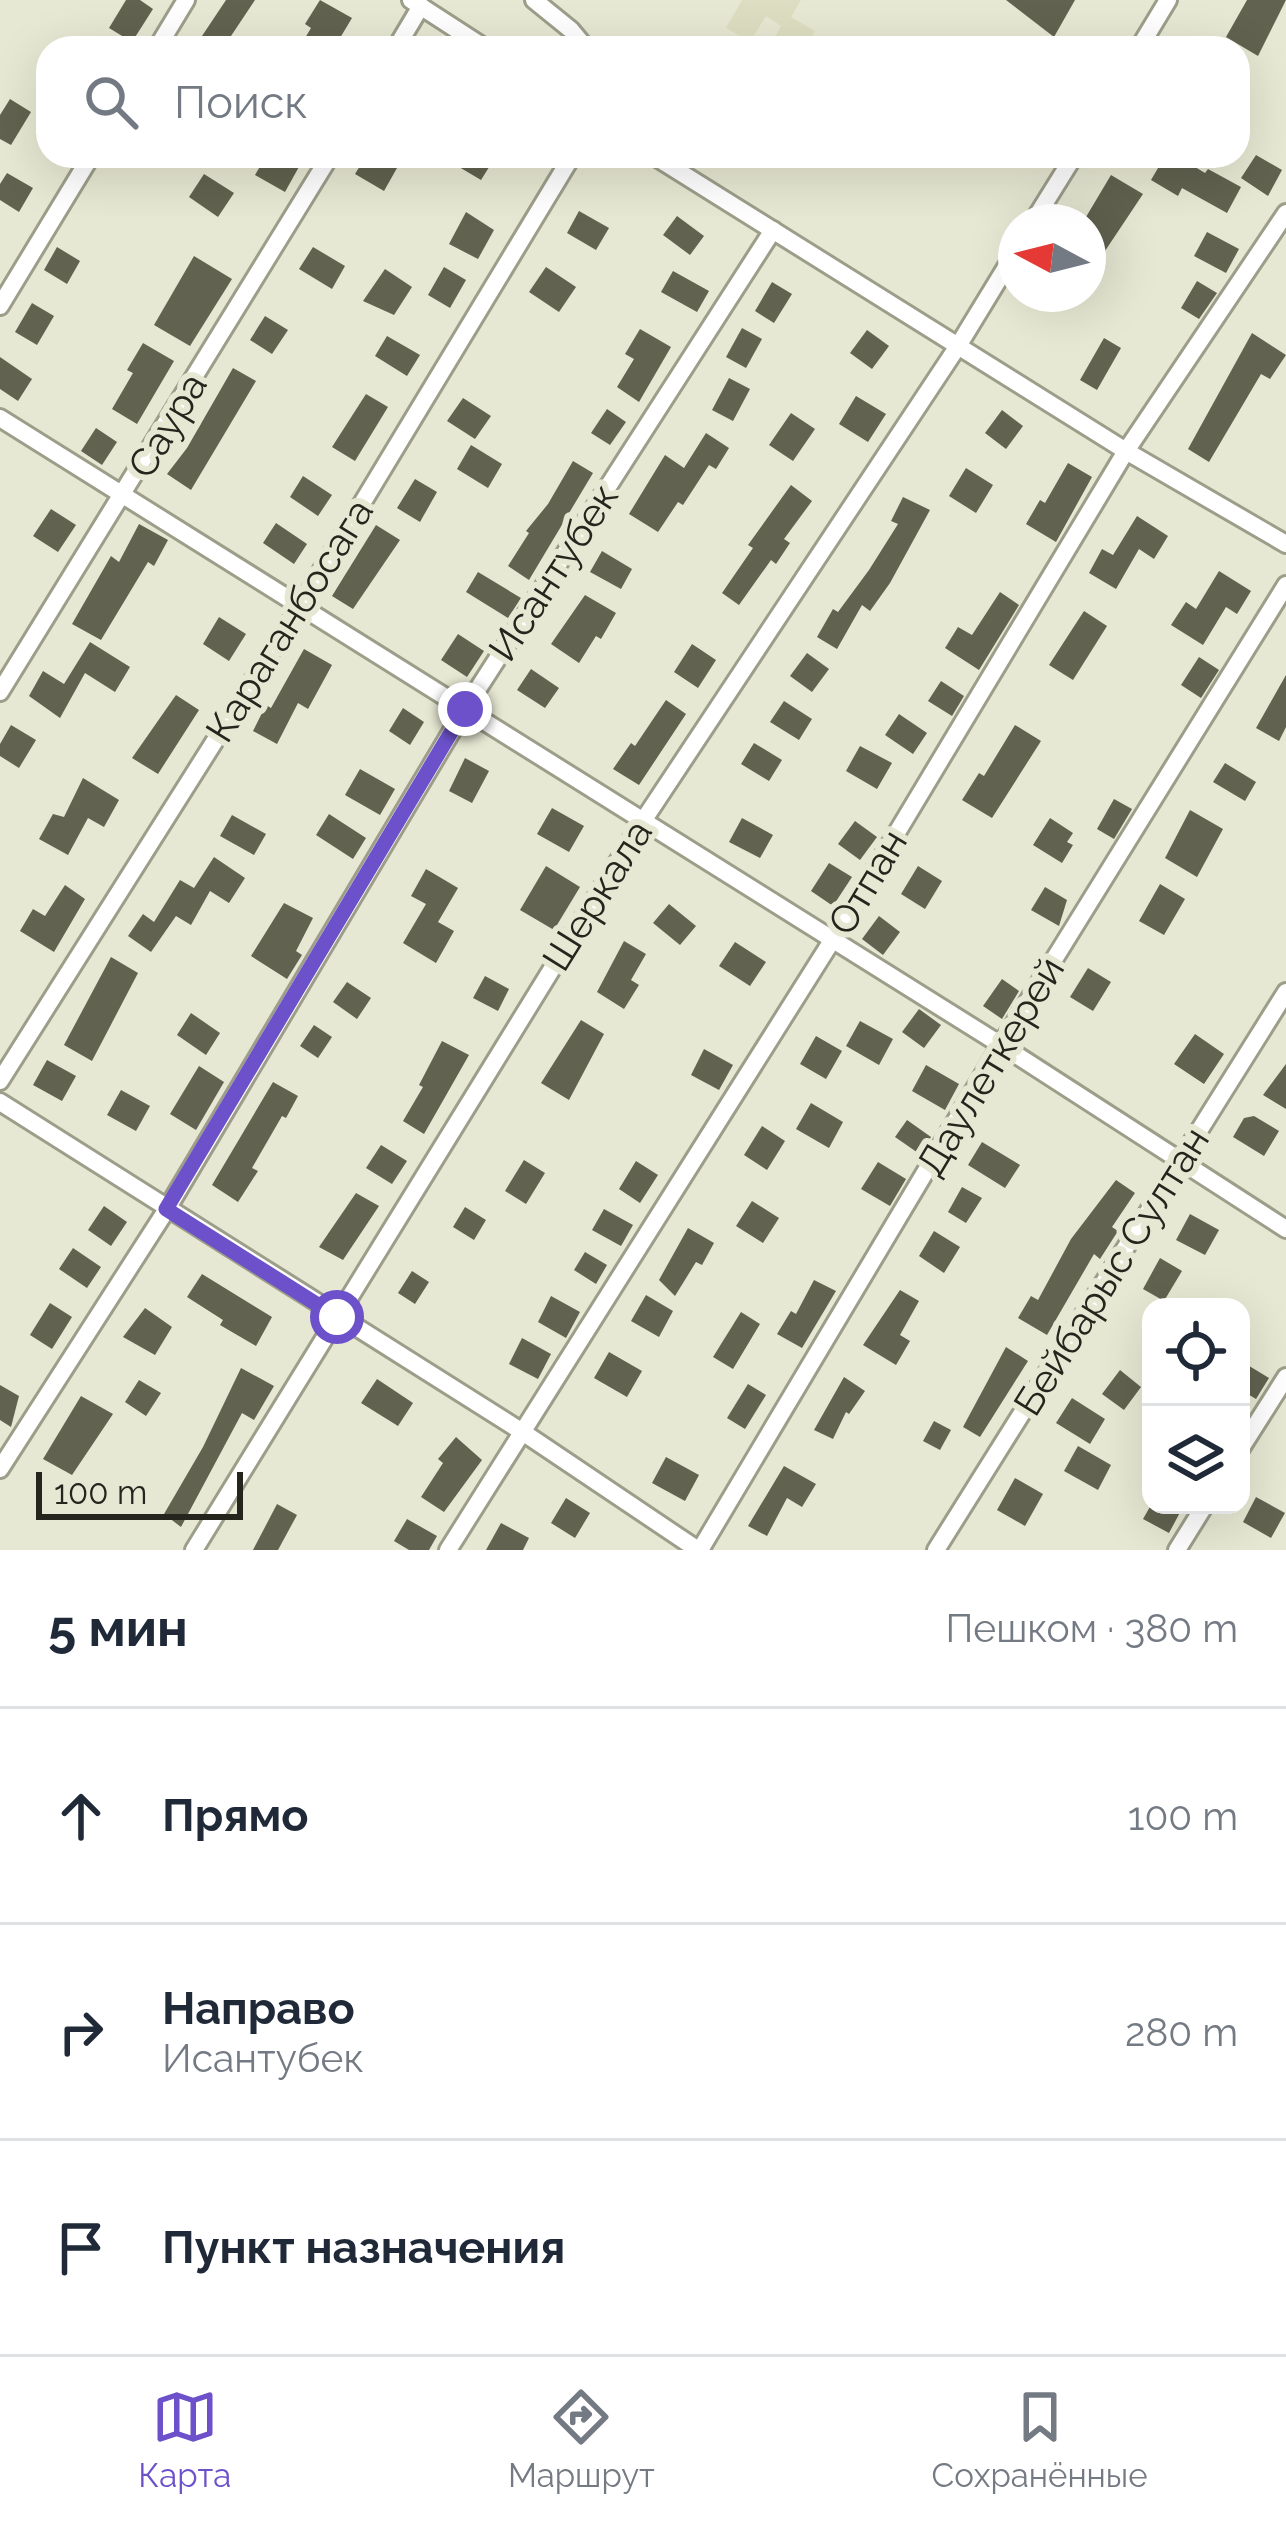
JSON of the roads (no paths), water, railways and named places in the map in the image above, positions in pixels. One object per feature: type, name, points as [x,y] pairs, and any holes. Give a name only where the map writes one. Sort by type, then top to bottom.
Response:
[{"type":"street","points":[[164,36],[186,0]]},
{"type":"street","points":[[534,0],[576,36]]},
{"type":"street","points":[[1146,36],[1168,0]]},
{"type":"street","points":[[401,36],[416,3],[467,36]]},
{"type":"street","points":[[0,306],[84,168]]},
{"type":"street","name":"Саура","points":[[0,692],[323,168]]},
{"type":"street","name":"Караганбосага","points":[[0,1081],[300,606],[565,168]]},
{"type":"street","points":[[673,168],[1126,451],[1286,544]]},
{"type":"street","points":[[1045,204],[1066,168]]},
{"type":"street","name":"Отпан","points":[[448,1550],[833,939],[1126,451],[1286,213]]},
{"type":"street","name":"Исантубек","points":[[0,1469],[166,1209],[465,709],[772,230]]},
{"type":"street","name":"Шеркала","points":[[194,1550],[643,820],[998,280]]},
{"type":"street","points":[[0,418],[833,939],[1286,1229]]},
{"type":"street","name":"Даулеткерей","points":[[699,1550],[1001,1045],[1286,585]]},
{"type":"street","name":"Бейбарыс Султан","points":[[936,1550],[1286,992]]},
{"type":"street","points":[[0,1102],[521,1431],[699,1550]]},
{"type":"street","points":[[1250,1434],[1286,1377]]},
{"type":"street","points":[[1177,1550],[1199,1514]]}]
